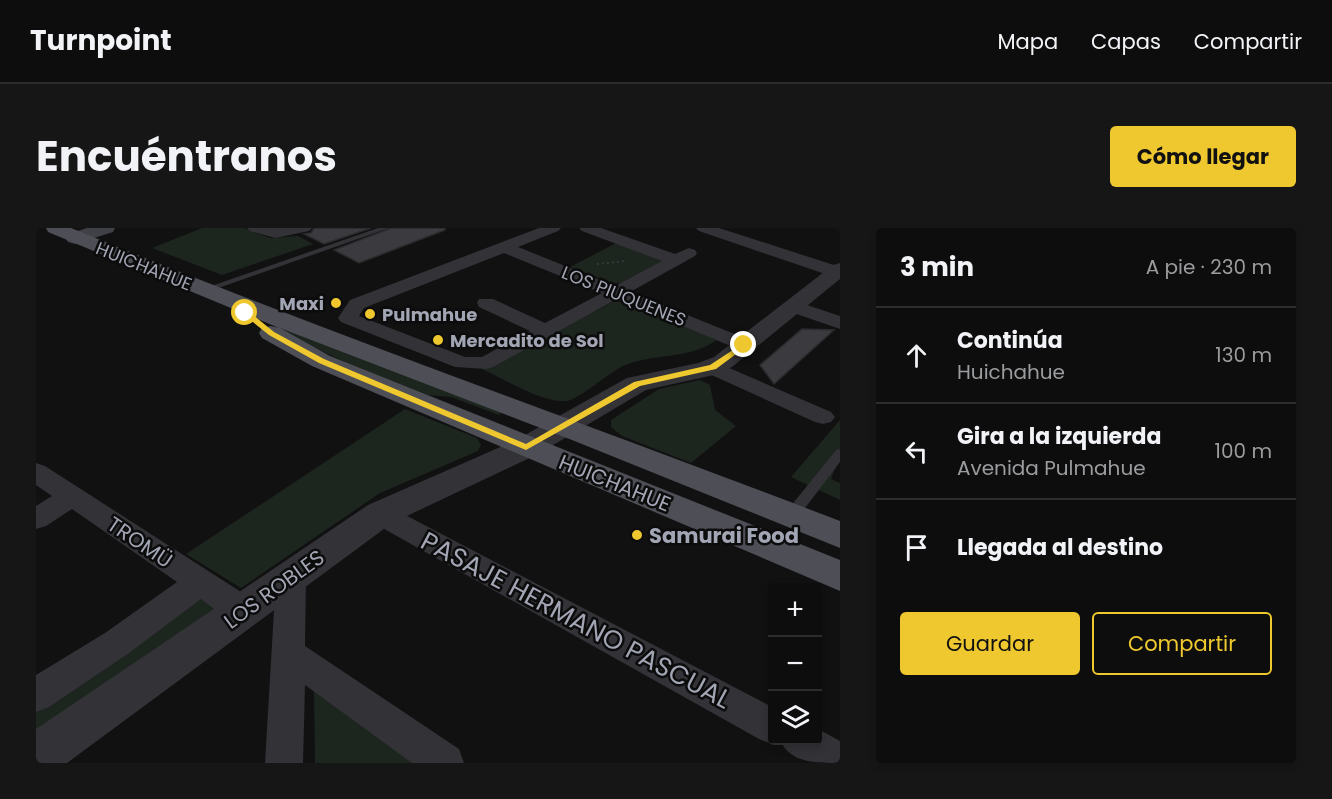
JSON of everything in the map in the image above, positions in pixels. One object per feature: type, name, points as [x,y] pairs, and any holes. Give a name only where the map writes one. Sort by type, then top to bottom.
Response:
[{"type":"main road","name":"HUICHAHUE","points":[[55,228],[235,303],[565,427],[840,535]]},
{"type":"main road","points":[[75,238],[106,228]]},
{"type":"main road","name":"HUICHAHUE","points":[[235,303],[272,333],[321,361],[840,576]]},
{"type":"street","points":[[255,228],[275,233],[304,228]]},
{"type":"street","points":[[553,228],[357,304],[348,318],[462,363],[486,363],[678,257]]},
{"type":"street","points":[[587,228],[678,257]]},
{"type":"street","points":[[704,228],[727,231],[839,271]]},
{"type":"street","name":"LOS PIUQUENES","points":[[504,247],[744,345]]},
{"type":"street","points":[[713,367],[795,307],[839,271]]},
{"type":"street","points":[[486,303],[546,331]]},
{"type":"street","points":[[795,307],[840,323]]},
{"type":"street","points":[[713,367],[823,417]]},
{"type":"street","name":"LOS ROBLES","points":[[36,757],[380,514],[526,447],[565,427],[637,384],[713,367]]},
{"type":"street","name":"TROMÜ","points":[[36,472],[244,611]]},
{"type":"street","points":[[36,519],[72,496]]},
{"type":"street","name":"PASAJE HERMANO PASCUAL","points":[[380,514],[768,724]]},
{"type":"street","points":[[284,763],[291,576]]},
{"type":"street","points":[[36,696],[117,643],[200,583]]},
{"type":"street","points":[[288,652],[445,763]]},
{"type":"street","points":[[808,745],[840,762]]},
{"type":"lane","points":[[204,290],[385,228]]},
{"type":"lane","points":[[791,516],[840,453]]},
{"type":"path","points":[[615,262],[618,243],[616,238]]},
{"type":"path","points":[[556,268],[678,257]]},
{"type":"shaded area","points":[[202,228],[244,228],[270,238],[298,236],[313,244],[222,275],[152,248]]},
{"type":"shaded area","points":[[618,242],[663,261],[621,283],[612,283],[570,267]]},
{"type":"shaded area","points":[[617,300],[717,340],[694,351],[633,362],[621,367],[579,396],[567,401],[547,399],[536,395],[482,369]]},
{"type":"shaded area","points":[[277,325],[504,410],[499,415],[451,397],[428,395],[349,364],[274,328]]},
{"type":"shaded area","points":[[700,380],[710,385],[715,410],[736,426],[691,463],[622,436],[611,427],[611,420],[659,389]]},
{"type":"shaded area","points":[[405,409],[477,438],[481,445],[478,451],[380,493],[241,588],[186,554]]},
{"type":"shaded area","points":[[840,420],[840,457],[831,479],[840,483],[840,500],[791,477]]},
{"type":"shaded area","points":[[199,592],[229,612],[36,746],[36,705]]},
{"type":"shaded area","points":[[314,690],[418,763],[315,763]]},
{"type":"building","points":[[314,228],[371,228],[324,244],[304,234],[311,233]]},
{"type":"building","points":[[391,228],[445,228],[445,230],[359,263],[334,250]]},
{"type":"building","points":[[802,329],[834,330],[774,384],[760,365]]},
{"type":"place","name":"Maxi","points":[[336,303]]},
{"type":"place","name":"Pulmahue","points":[[370,314]]},
{"type":"place","name":"Mercadito de Sol","points":[[438,340]]},
{"type":"place","name":"Samurai Food","points":[[637,535]]},
{"type":"route","points":[[245,313],[272,333],[321,361],[526,447],[565,427],[637,384],[713,367],[744,345]]}]
